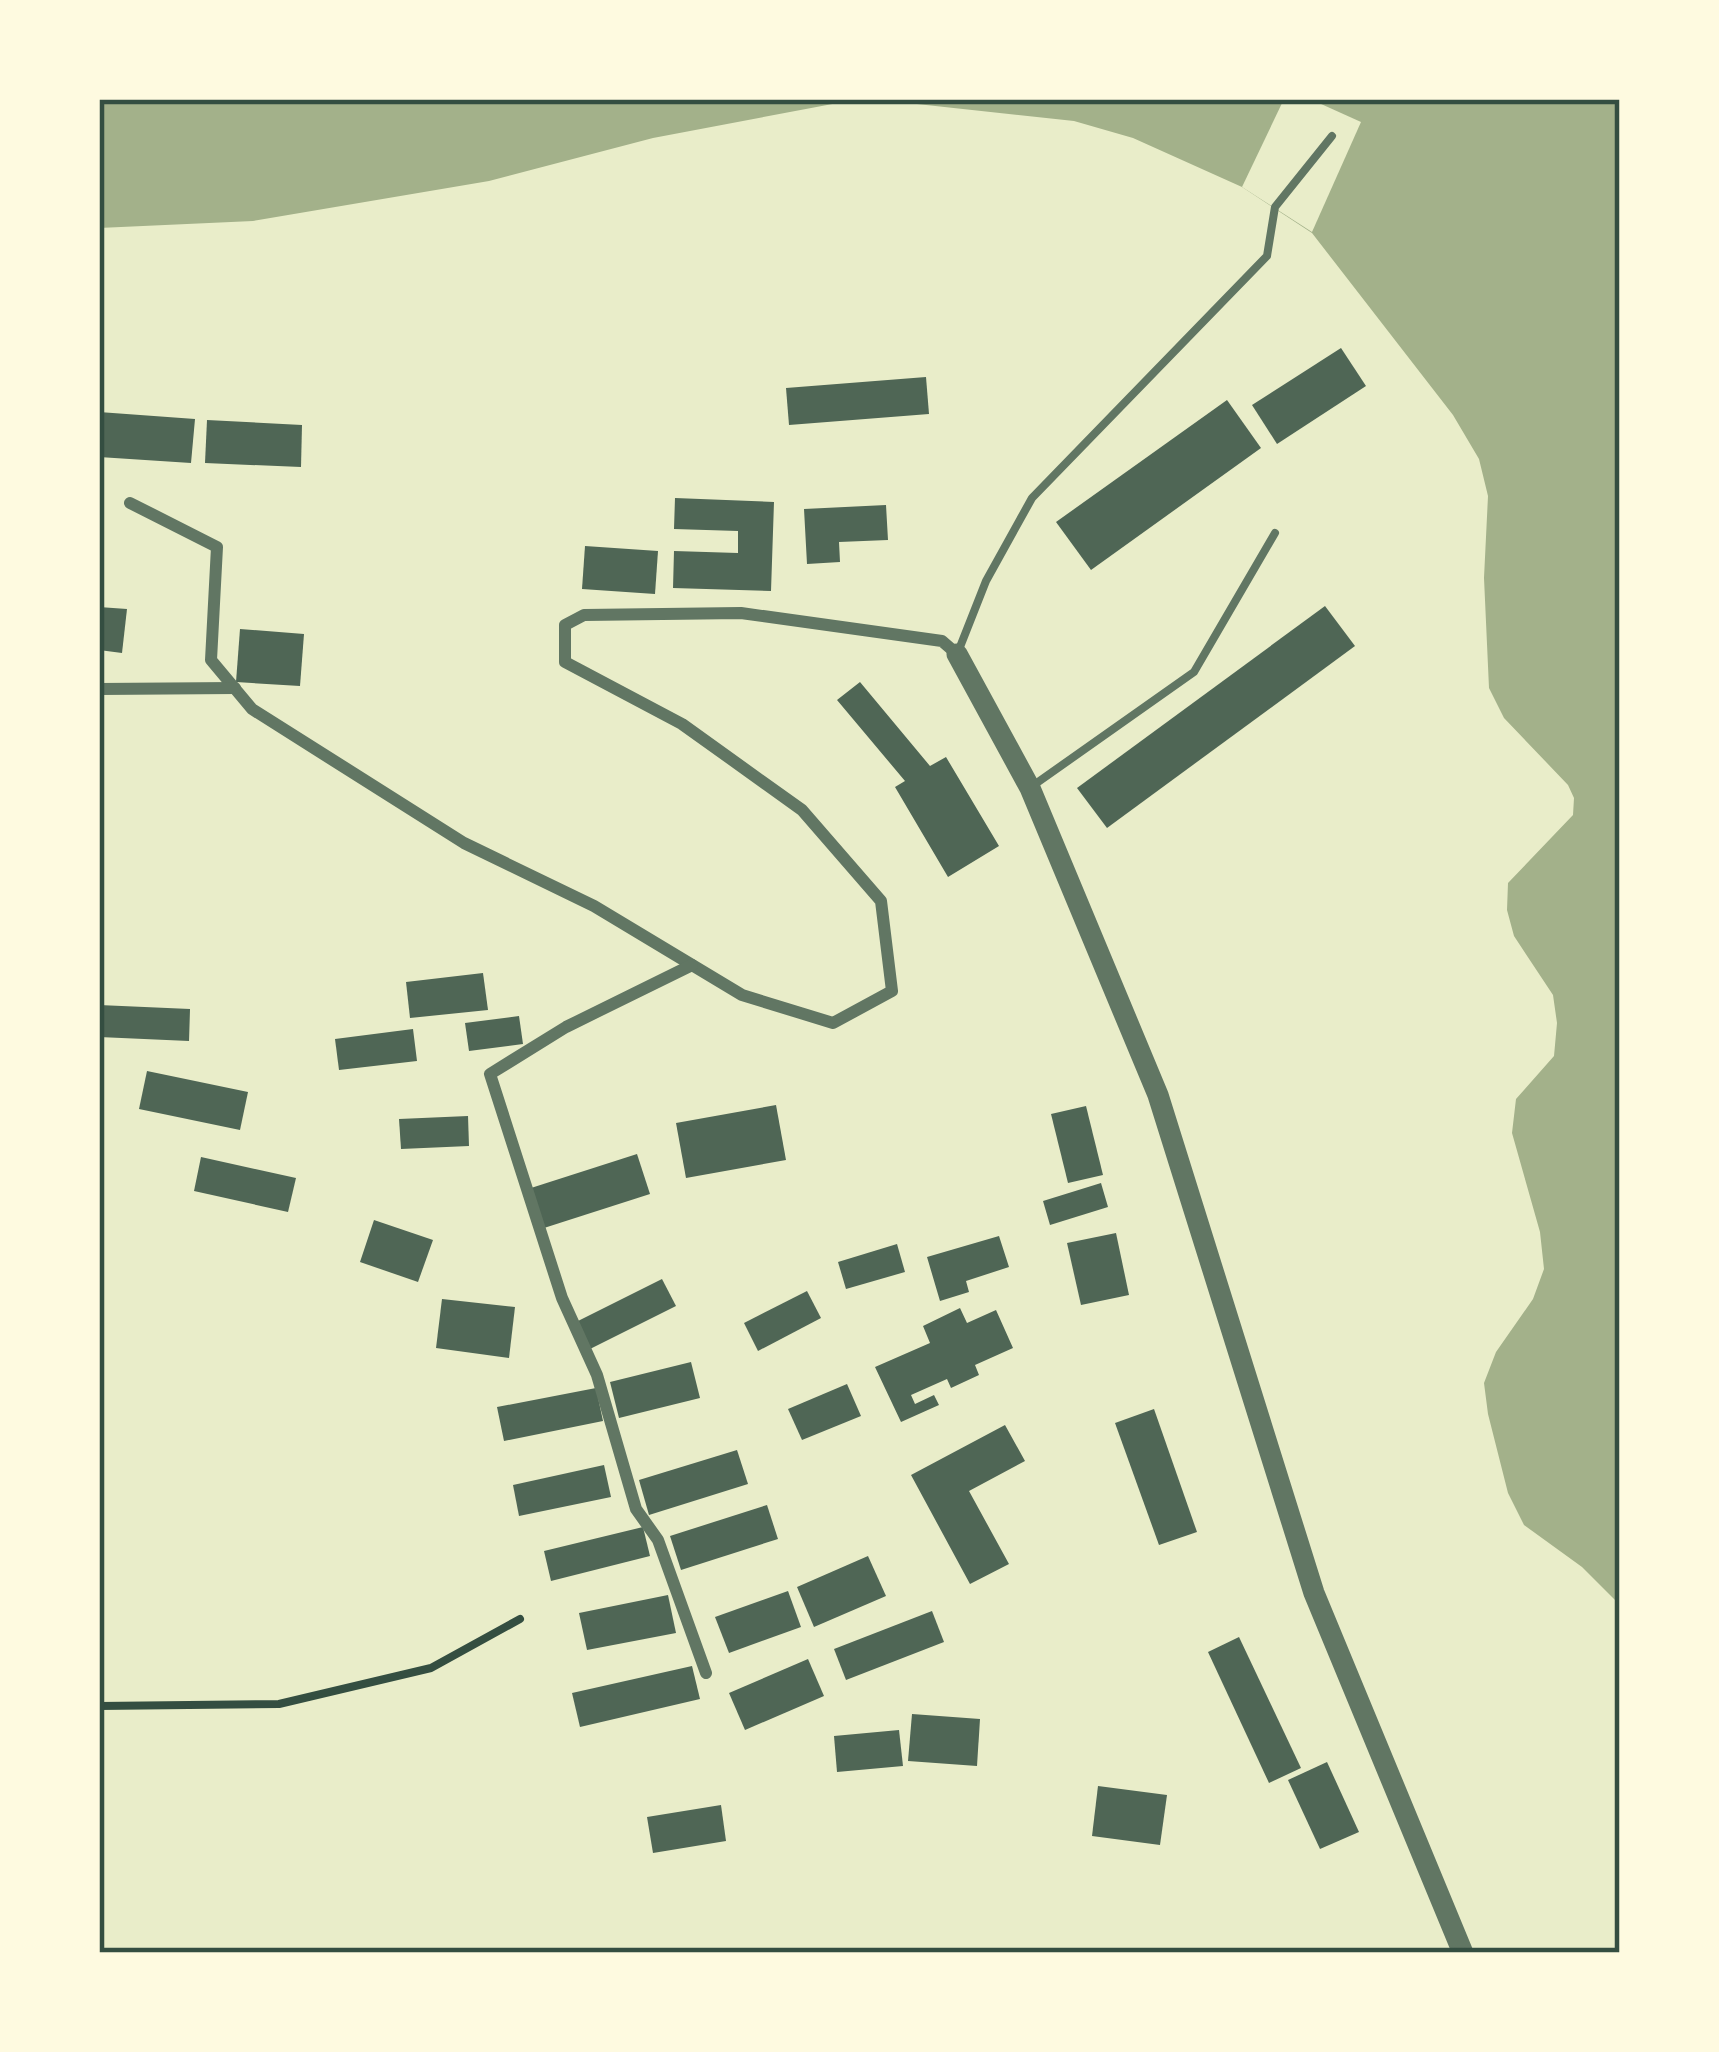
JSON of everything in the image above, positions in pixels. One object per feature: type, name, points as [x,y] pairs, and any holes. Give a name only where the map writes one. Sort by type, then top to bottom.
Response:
[{"type":"street","points":[[130,503],[217,547],[211,660],[252,710],[464,843],[594,907],[742,995],[833,1023],[892,991],[881,901],[802,810],[682,724],[565,662],[565,625],[584,615],[741,613],[942,641],[957,653],[1030,788],[1158,1095],[1314,1593],[1463,1953]]},
{"type":"street","points":[[99,689],[235,688]]},
{"type":"street","points":[[692,965],[566,1027],[490,1075],[562,1298],[597,1375],[636,1509],[658,1540],[706,1673]]},
{"type":"lane","points":[[957,653],[986,581],[1032,498],[1267,256],[1275,208],[1332,136]]},
{"type":"lane","points":[[1030,788],[1194,672],[1275,533]]},
{"type":"path","points":[[99,1706],[279,1704],[431,1668],[520,1619]]},
{"type":"shaded area","points":[[99,99],[859,99],[653,138],[489,181],[253,221],[99,228]]},
{"type":"shaded area","points":[[871,99],[1620,99],[1620,1605],[1582,1567],[1524,1525],[1508,1493],[1484,1383],[1496,1352],[1533,1299],[1544,1269],[1540,1232],[1512,1133],[1516,1099],[1554,1056],[1557,1023],[1553,995],[1514,936],[1507,910],[1508,883],[1573,815],[1574,798],[1568,785],[1504,718],[1489,688],[1484,578],[1488,496],[1479,459],[1453,415],[1312,233],[1242,187],[1133,138],[1074,121]]},
{"type":"pier","points":[[1284,99],[1310,99],[1361,122],[1312,232],[1242,187]]},
{"type":"building","points":[[1341,348],[1366,386],[1277,444],[1252,405]]},
{"type":"building","points":[[926,377],[929,414],[789,425],[786,388]]},
{"type":"building","points":[[1227,400],[1261,448],[1091,570],[1056,522]]},
{"type":"building","points":[[99,412],[195,419],[191,463],[99,457]]},
{"type":"building","points":[[207,420],[302,425],[301,467],[205,463]]},
{"type":"building","points":[[675,498],[774,502],[771,591],[673,588],[674,551],[738,553],[738,531],[674,529]]},
{"type":"building","points":[[886,505],[888,540],[839,542],[840,562],[807,564],[804,509]]},
{"type":"building","points":[[585,546],[658,551],[655,594],[582,589]]},
{"type":"building","points":[[1325,606],[1355,646],[1107,828],[1077,788]]},
{"type":"building","points":[[99,607],[127,609],[122,653],[99,650]]},
{"type":"building","points":[[240,629],[304,634],[300,686],[236,682]]},
{"type":"building","points":[[860,682],[930,766],[946,757],[999,846],[948,877],[895,787],[905,781],[837,700]]},
{"type":"building","points":[[483,973],[488,1010],[410,1018],[406,982]]},
{"type":"building","points":[[99,1005],[190,1009],[189,1041],[99,1037]]},
{"type":"building","points":[[519,1016],[523,1044],[469,1051],[465,1023]]},
{"type":"building","points":[[413,1029],[417,1061],[339,1070],[335,1039]]},
{"type":"building","points":[[147,1071],[248,1092],[240,1130],[139,1109]]},
{"type":"building","points":[[776,1105],[786,1160],[686,1178],[676,1123]]},
{"type":"building","points":[[1086,1106],[1103,1175],[1068,1183],[1051,1114]]},
{"type":"building","points":[[468,1116],[469,1146],[401,1149],[399,1119]]},
{"type":"building","points":[[637,1154],[650,1194],[544,1228],[531,1188]]},
{"type":"building","points":[[201,1157],[296,1178],[288,1212],[194,1191]]},
{"type":"building","points":[[1101,1183],[1108,1207],[1050,1225],[1043,1201]]},
{"type":"building","points":[[374,1220],[433,1240],[418,1282],[360,1262]]},
{"type":"building","points":[[1116,1233],[1129,1295],[1081,1305],[1067,1243]]},
{"type":"building","points":[[999,1236],[1009,1267],[966,1281],[969,1292],[940,1301],[927,1257]]},
{"type":"building","points":[[897,1244],[905,1272],[846,1289],[838,1262]]},
{"type":"building","points":[[662,1279],[676,1306],[590,1349],[576,1322]]},
{"type":"building","points":[[807,1291],[821,1318],[758,1351],[744,1323]]},
{"type":"building","points":[[442,1299],[515,1307],[509,1358],[436,1348]]},
{"type":"building","points":[[960,1308],[967,1323],[996,1310],[1013,1348],[975,1365],[979,1375],[951,1388],[947,1379],[911,1395],[915,1404],[934,1395],[939,1405],[901,1422],[875,1367],[930,1343],[923,1326]]},
{"type":"building","points":[[691,1362],[700,1398],[619,1418],[610,1382]]},
{"type":"building","points":[[847,1384],[861,1416],[802,1440],[788,1409]]},
{"type":"building","points":[[596,1388],[603,1421],[504,1441],[497,1407]]},
{"type":"building","points":[[1154,1409],[1197,1532],[1159,1545],[1115,1423]]},
{"type":"building","points":[[1005,1425],[1025,1461],[969,1491],[1009,1564],[970,1584],[911,1475]]},
{"type":"building","points":[[737,1450],[748,1484],[649,1515],[639,1480]]},
{"type":"building","points":[[604,1465],[611,1497],[519,1516],[513,1485]]},
{"type":"building","points":[[767,1505],[778,1539],[681,1570],[670,1536]]},
{"type":"building","points":[[643,1527],[650,1556],[551,1581],[544,1551]]},
{"type":"building","points":[[868,1556],[886,1596],[814,1627],[797,1587]]},
{"type":"building","points":[[788,1591],[801,1627],[729,1653],[715,1617]]},
{"type":"building","points":[[668,1595],[676,1633],[587,1650],[579,1613]]},
{"type":"building","points":[[932,1611],[944,1642],[846,1680],[834,1649]]},
{"type":"building","points":[[1239,1637],[1301,1768],[1269,1783],[1208,1652]]},
{"type":"building","points":[[808,1659],[824,1696],[745,1730],[729,1693]]},
{"type":"building","points":[[692,1666],[700,1699],[580,1727],[572,1693]]},
{"type":"building","points":[[912,1714],[980,1719],[977,1766],[908,1761]]},
{"type":"building","points":[[899,1730],[903,1766],[837,1772],[834,1736]]},
{"type":"building","points":[[1327,1762],[1359,1832],[1320,1849],[1288,1780]]},
{"type":"building","points":[[1098,1786],[1167,1795],[1160,1845],[1092,1836]]},
{"type":"building","points":[[721,1805],[726,1841],[653,1853],[647,1817]]}]
